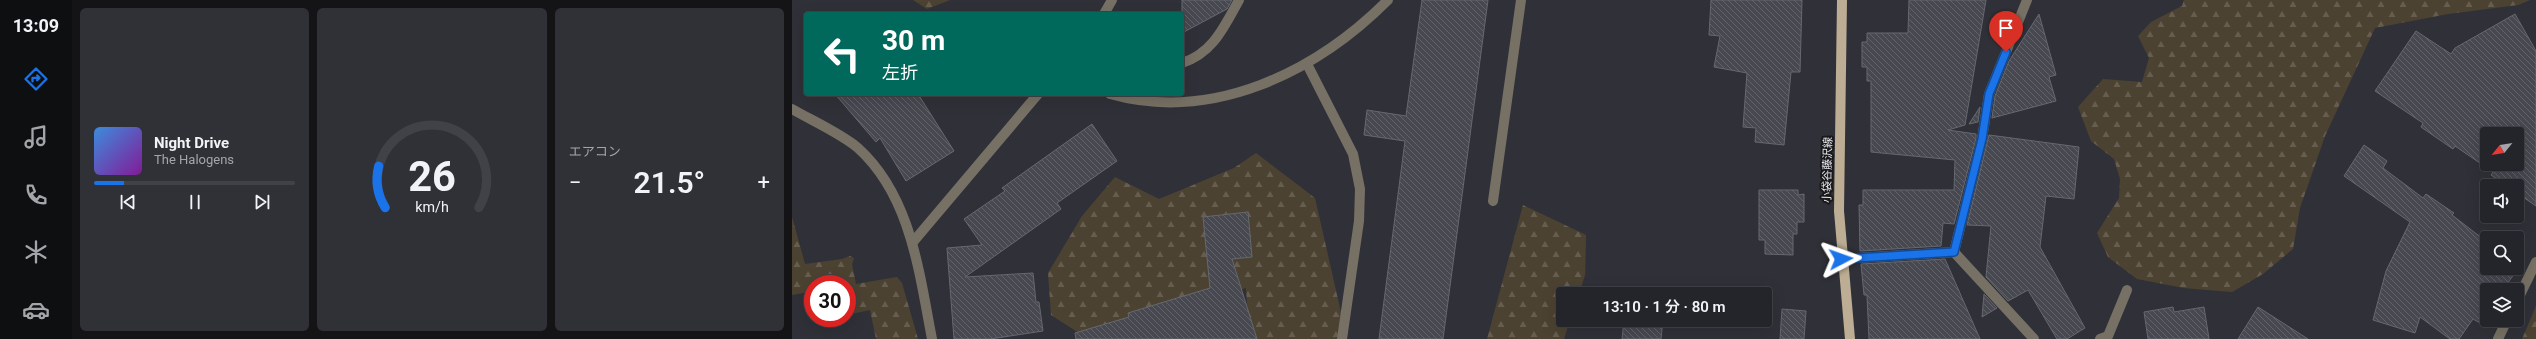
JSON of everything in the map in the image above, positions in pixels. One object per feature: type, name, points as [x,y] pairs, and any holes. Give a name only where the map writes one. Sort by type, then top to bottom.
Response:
[{"type":"main road","name":"小袋谷藤沢線","points":[[1842,0],[1838,211],[1841,259],[1850,339]]},
{"type":"street","points":[[1105,12],[1112,0]]},
{"type":"street","points":[[1184,63],[1206,51],[1220,35],[1239,0]]},
{"type":"street","points":[[1117,96],[1134,101],[1195,102],[1263,85],[1307,64],[1350,35],[1388,0]]},
{"type":"street","points":[[1493,201],[1521,0]]},
{"type":"street","points":[[1954,252],[1982,139],[1989,94],[2027,0]]},
{"type":"street","points":[[1307,64],[1353,154],[1360,189],[1359,221],[1342,339]]},
{"type":"street","points":[[913,242],[1036,96]]},
{"type":"street","points":[[792,110],[857,147],[888,182],[913,242],[932,339]]},
{"type":"street","points":[[1841,259],[1954,252]]},
{"type":"street","points":[[1954,252],[2034,339]]},
{"type":"street","points":[[2524,287],[2536,262]]},
{"type":"street","points":[[2100,339],[2108,336],[2127,290]]},
{"type":"street","points":[[2498,339],[2504,327]]},
{"type":"green space","points":[[913,0],[950,0],[927,9]]},
{"type":"green space","points":[[2184,0],[2530,0],[2518,5],[2448,14],[2375,28],[2325,136],[2300,208],[2293,249],[2263,274],[2232,292],[2184,288],[2137,279],[2108,257],[2097,233],[2119,198],[2120,179],[2114,159],[2091,141],[2078,107],[2103,79],[2142,82],[2149,58],[2138,36],[2151,22],[2182,6]]},
{"type":"green space","points":[[1256,153],[1315,198],[1347,339],[1249,339],[1246,288],[1079,333],[1051,315],[1048,273],[1082,216],[1115,177],[1159,199],[1234,168]]},
{"type":"green space","points":[[1523,205],[1586,235],[1585,275],[1581,287],[1556,287],[1556,327],[1568,327],[1564,339],[1487,339]]},
{"type":"green space","points":[[792,217],[805,264],[842,259],[850,256],[854,258],[852,264],[854,275],[804,275],[804,293],[792,295]]},
{"type":"green space","points":[[897,277],[902,283],[918,339],[876,339],[870,310],[856,313],[856,284]]},
{"type":"green space","points":[[2536,306],[2536,339],[2522,339]]},
{"type":"building","points":[[1182,0],[1232,0],[1227,9],[1184,32],[1184,12],[1182,12]]},
{"type":"building","points":[[1422,0],[1488,0],[1443,339],[1379,339],[1405,141],[1364,135],[1367,110],[1406,116]]},
{"type":"building","points":[[1711,0],[1802,0],[1800,72],[1791,72],[1784,145],[1755,142],[1756,128],[1743,127],[1747,73],[1714,67],[1720,36],[1709,35]]},
{"type":"building","points":[[1909,0],[1986,0],[1965,125],[1948,130],[1976,134],[1976,138],[1954,224],[1943,223],[1941,246],[1860,251],[1859,205],[1863,205],[1863,190],[1954,190],[1955,160],[1871,152],[1871,81],[1867,81],[1867,67],[1862,67],[1862,42],[1867,42],[1867,33],[1908,33]]},
{"type":"building","points":[[2039,14],[2056,75],[2049,77],[2056,101],[1992,118],[1995,96],[2009,61]]},
{"type":"building","points":[[2515,14],[2536,51],[2536,206],[2524,198],[2524,179],[2497,179],[2491,175],[2493,172],[2492,171],[2524,171],[2524,127],[2480,127],[2480,163],[2455,146],[2453,149],[2421,127],[2423,123],[2375,91],[2416,31],[2451,54],[2455,48]]},
{"type":"building","points":[[837,96],[919,96],[954,151],[906,181],[880,138],[876,142]]},
{"type":"building","points":[[1980,107],[1978,122],[1969,124]]},
{"type":"building","points":[[1092,124],[1117,161],[1057,203],[1061,209],[965,277],[1033,273],[1036,302],[1039,302],[1043,331],[990,339],[954,339],[947,248],[982,245],[964,219],[1005,191],[1002,188]]},
{"type":"building","points":[[1989,135],[2079,147],[2074,199],[2046,196],[2040,247],[2085,328],[2067,339],[2057,339],[2028,290],[2008,301],[1986,277],[1991,226],[1967,225]]},
{"type":"building","points":[[2364,145],[2387,161],[2383,168],[2423,198],[2426,194],[2454,213],[2452,215],[2480,237],[2480,275],[2513,275],[2508,283],[2480,283],[2480,323],[2473,319],[2459,339],[2450,339],[2420,317],[2415,333],[2373,320],[2386,271],[2410,222],[2344,176]]},
{"type":"building","points":[[1759,190],[1798,190],[1798,195],[1804,194],[1804,222],[1797,222],[1797,234],[1793,234],[1793,255],[1765,254],[1765,240],[1759,240]]},
{"type":"building","points":[[1248,212],[1252,257],[1232,259],[1257,339],[1076,339],[1075,333],[1129,317],[1128,313],[1210,288],[1203,217]]},
{"type":"building","points":[[1945,259],[1980,339],[1869,339],[1867,295],[1864,295],[1861,264]]},
{"type":"building","points":[[1984,294],[1997,308],[1982,317]]},
{"type":"building","points":[[2173,307],[2174,312],[2204,307],[2209,339],[2148,339],[2144,312]]},
{"type":"building","points":[[2258,307],[2308,339],[2238,339]]},
{"type":"building","points":[[1782,309],[1806,311],[1804,339],[1780,339]]},
{"type":"building","points":[[1623,327],[1662,327],[1661,339],[1622,339]]},
{"type":"route","points":[[1841,259],[1954,252],[1982,139],[1989,94],[2006,52]]}]
